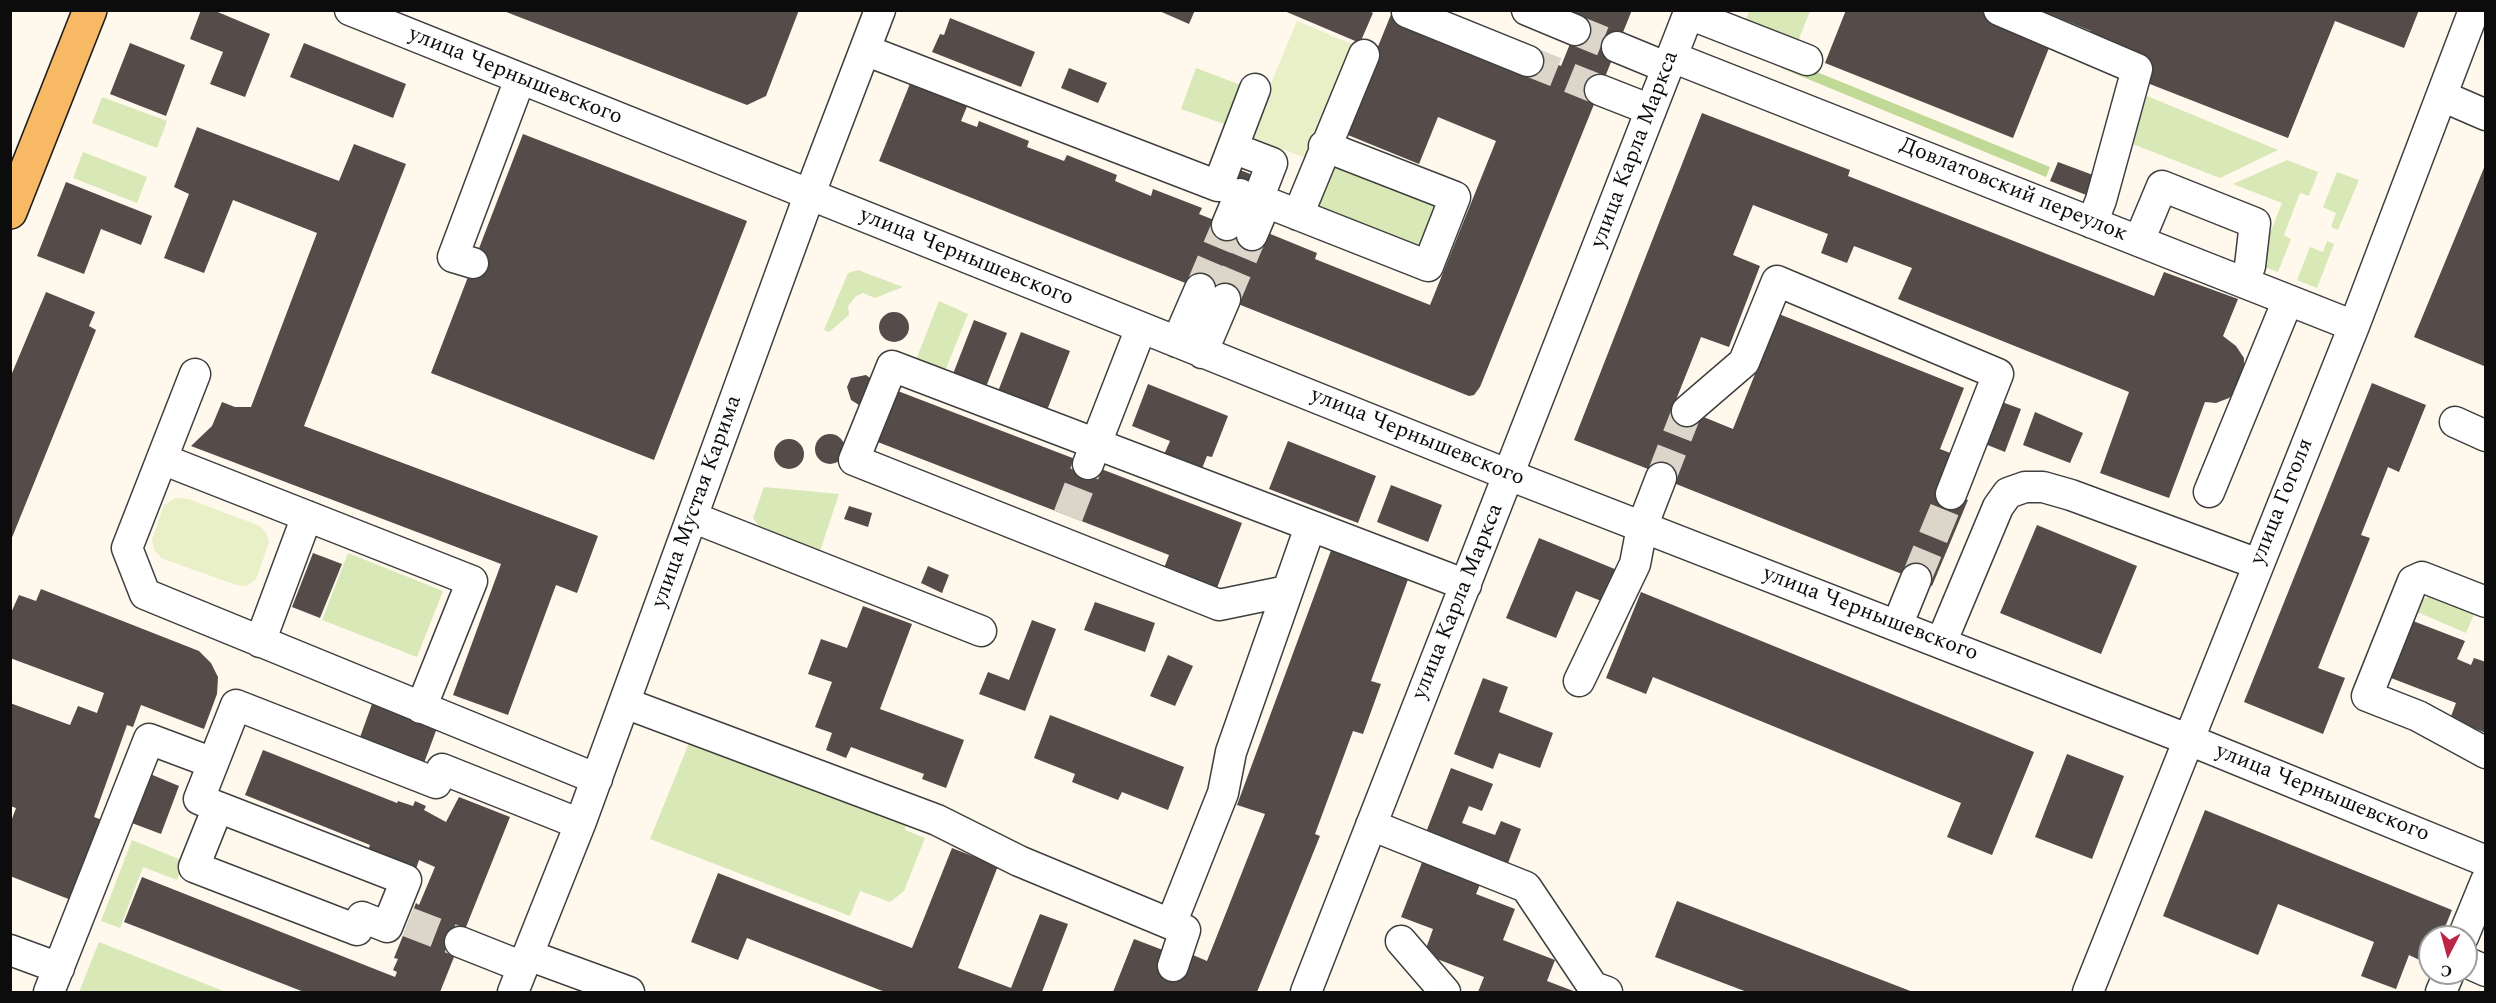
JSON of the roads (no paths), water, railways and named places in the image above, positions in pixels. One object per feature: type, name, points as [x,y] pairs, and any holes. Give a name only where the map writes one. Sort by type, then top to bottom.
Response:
[{"type":"main road","points":[[10,212],[90,10]]},
{"type":"street","name":"улица Мустая Карима","points":[[521,971],[597,779],[809,196],[880,10]]},
{"type":"street","points":[[1527,10],[1575,30]]},
{"type":"street","points":[[1999,10],[2137,69],[2101,200],[2092,223]]},
{"type":"street","name":"улица Гоголя","points":[[2088,993],[2187,739],[2354,326],[2474,10]]},
{"type":"street","name":"улица Чернышевского","points":[[357,12],[809,196],[1509,475],[2187,739],[2485,863]]},
{"type":"street","points":[[1407,12],[1528,61]]},
{"type":"street","points":[[1689,12],[1807,60]]},
{"type":"street","name":"улица Карла Маркса","points":[[1306,993],[1689,12]]},
{"type":"street","name":"Довлатовский переулок","points":[[1617,47],[1670,62],[2139,241],[2354,326]]},
{"type":"street","points":[[865,50],[1218,186],[1256,89]]},
{"type":"street","points":[[1298,215],[1324,146],[1364,55]]},
{"type":"street","points":[[473,263],[453,257],[520,79]]},
{"type":"street","points":[[1600,90],[1651,111]]},
{"type":"street","points":[[2442,96],[2486,115]]},
{"type":"street","points":[[1253,198],[1428,266],[1455,198],[1324,146]]},
{"type":"street","points":[[1233,148],[1272,163],[1258,199],[1253,198]]},
{"type":"street","points":[[2139,241],[2162,186],[2192,197],[2255,223],[2250,266],[2243,282]]},
{"type":"street","points":[[1239,230],[1253,198]]},
{"type":"street","points":[[1687,411],[1744,362],[1777,281],[1998,374],[1951,494]]},
{"type":"street","points":[[1190,348],[1212,294]]},
{"type":"street","points":[[2209,492],[2288,300]]},
{"type":"street","points":[[1092,454],[1141,328]]},
{"type":"street","points":[[1287,591],[1219,605],[1063,528],[854,460],[892,366],[1092,454],[1310,527],[1466,585]]},
{"type":"street","points":[[195,374],[127,548],[145,594],[597,779]]},
{"type":"street","points":[[2455,422],[2486,436]]},
{"type":"street","points":[[162,459],[472,580],[422,708]]},
{"type":"street","points":[[1579,681],[1635,564],[1642,526],[1661,478]]},
{"type":"street","points":[[1941,643],[1998,507],[2008,493],[2025,487],[2043,487],[2071,495],[2258,564]]},
{"type":"street","points":[[260,642],[307,516]]},
{"type":"street","points":[[692,517],[981,631]]},
{"type":"street","points":[[1171,924],[1223,794],[1231,752],[1310,527]]},
{"type":"street","points":[[2486,602],[2422,577],[2413,581],[2367,696],[2418,717],[2486,753]]},
{"type":"street","points":[[1897,626],[1916,579]]},
{"type":"street","points":[[625,703],[937,820],[1019,861],[1185,930],[1173,966]]},
{"type":"street","points":[[218,807],[194,867],[357,930],[362,917],[387,927],[400,919],[406,880],[199,799],[236,705],[436,783],[442,769],[580,824]]},
{"type":"street","points":[[10,950],[54,980],[148,739],[213,764]]},
{"type":"street","points":[[1371,825],[1526,887],[1593,987],[1607,993]]},
{"type":"street","points":[[2467,925],[2485,863]]},
{"type":"street","points":[[1401,941],[1445,993]]},
{"type":"street","points":[[460,942],[521,971],[629,993]]},
{"type":"tunnel","points":[[1575,30],[1617,47]]},
{"type":"tunnel","points":[[1528,61],[1600,90]]},
{"type":"tunnel","points":[[1200,289],[1227,225]]},
{"type":"tunnel","points":[[1225,299],[1252,235]]},
{"type":"tunnel","points":[[1661,478],[1687,411]]},
{"type":"tunnel","points":[[1068,516],[1088,464]]},
{"type":"tunnel","points":[[1916,579],[1951,494]]},
{"type":"tunnel","points":[[408,922],[460,942]]}]
